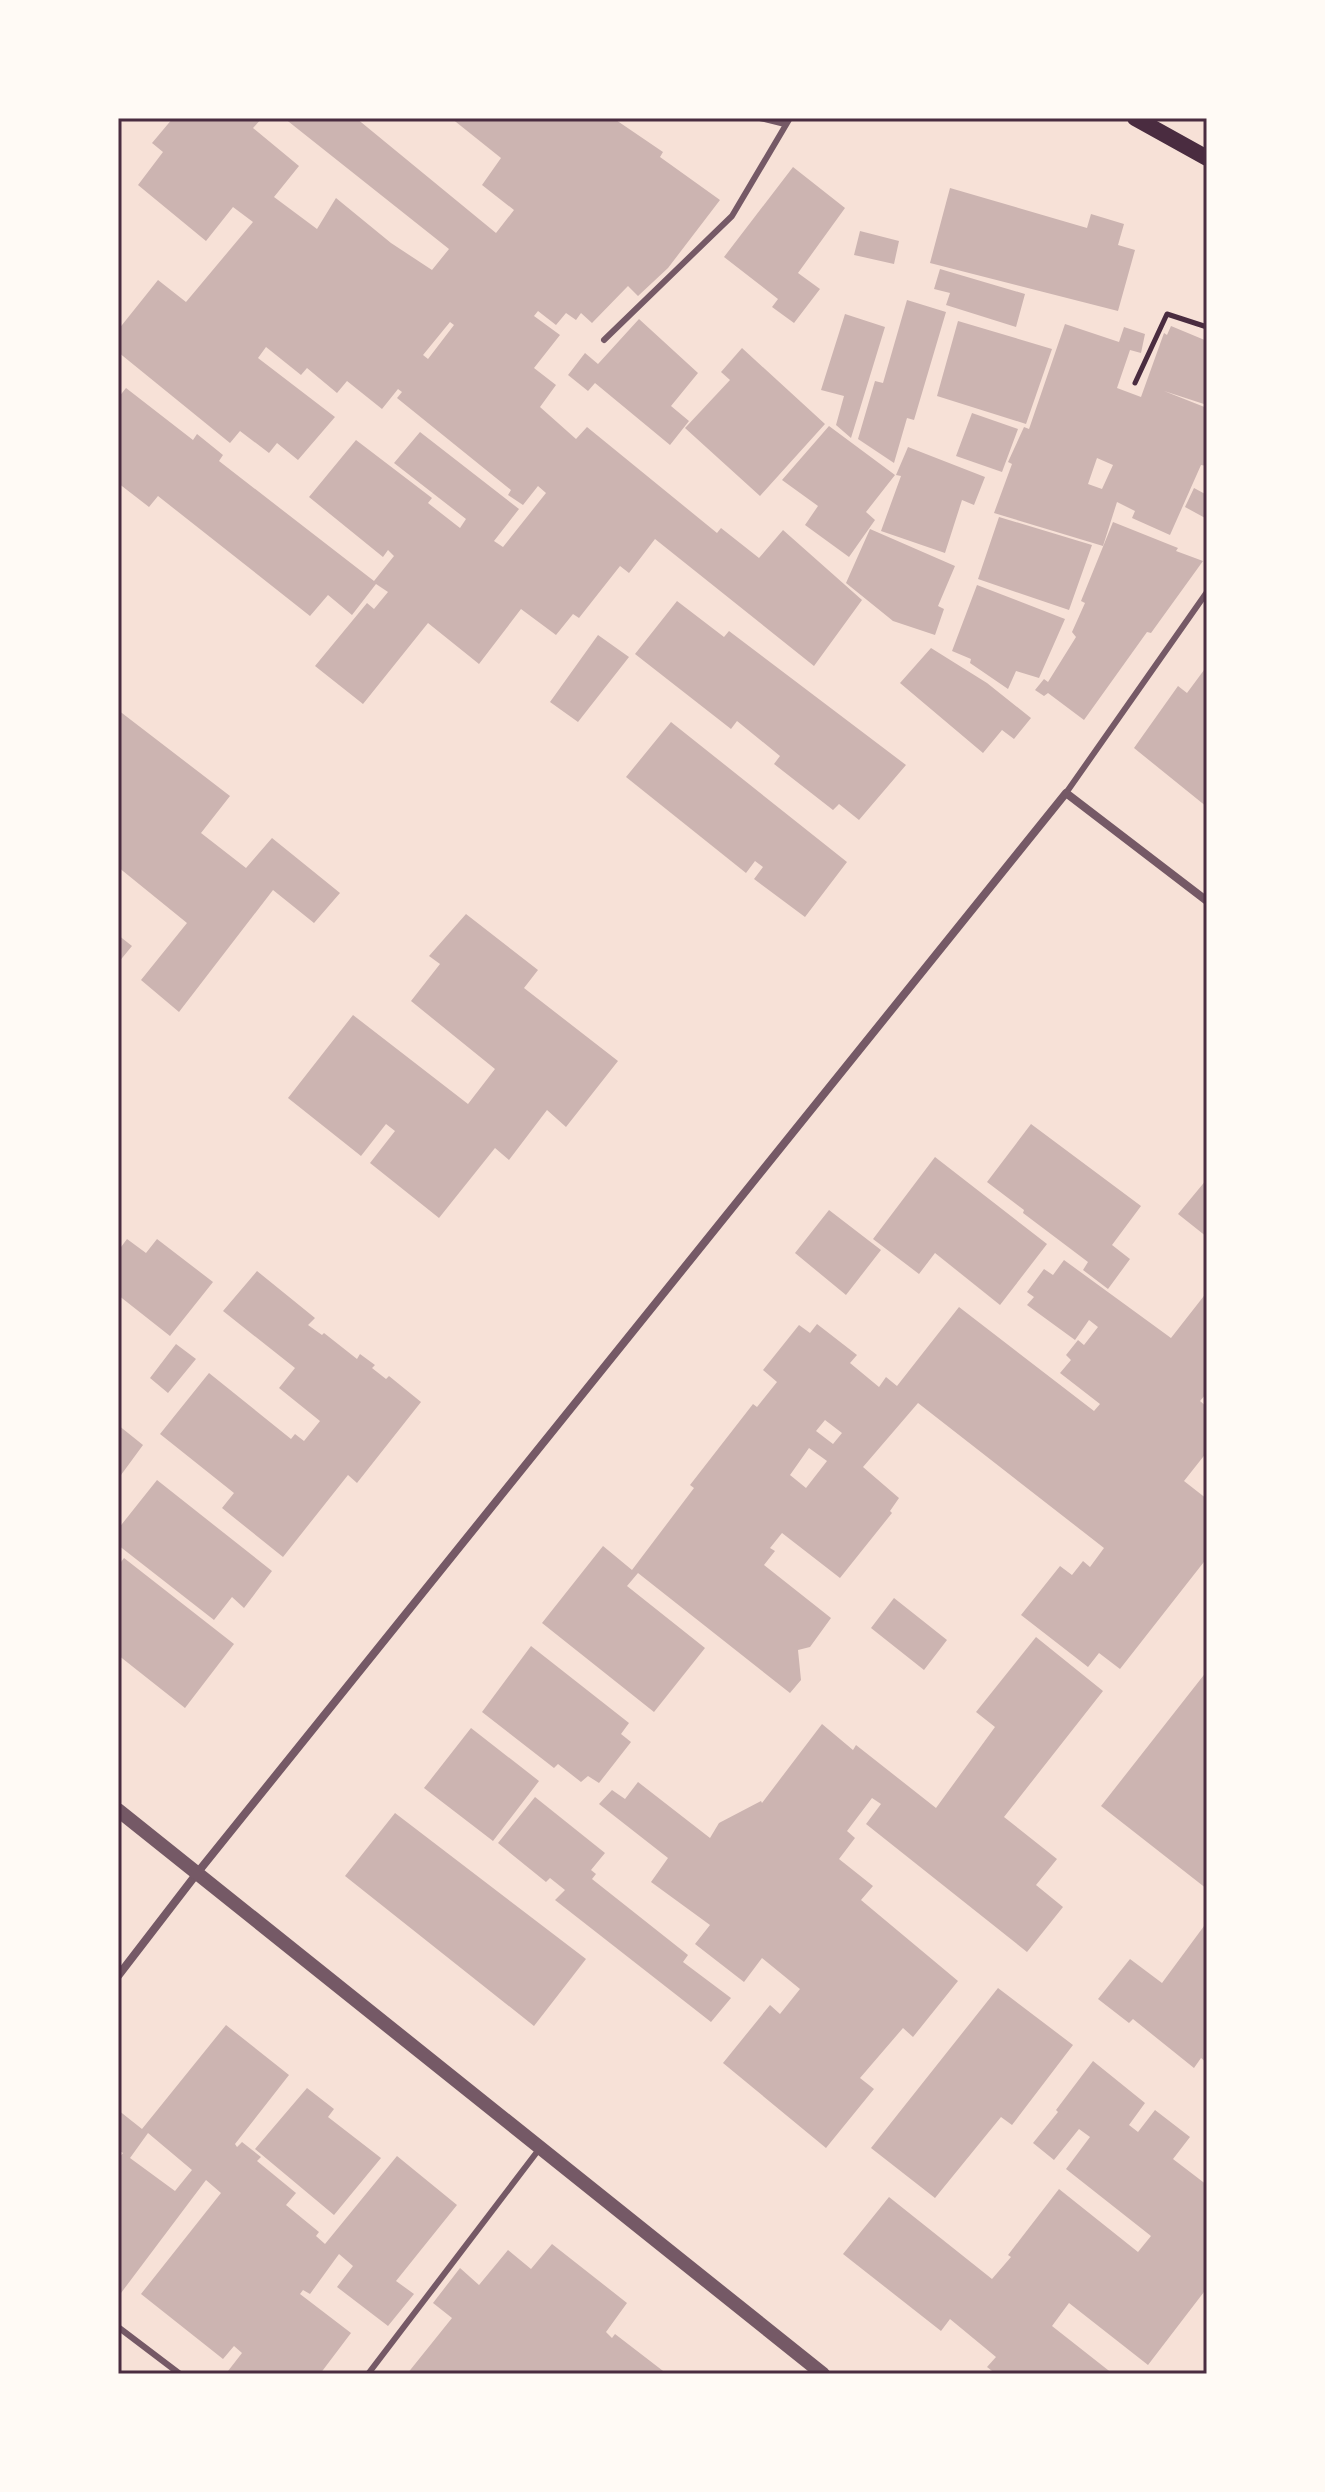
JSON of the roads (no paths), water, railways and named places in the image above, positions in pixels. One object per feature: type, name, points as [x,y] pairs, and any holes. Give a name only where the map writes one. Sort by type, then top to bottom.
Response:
[{"type":"main road","points":[[1135,118],[1207,158]]},
{"type":"street","points":[[118,1976],[198,1872],[1066,793],[1207,901]]},
{"type":"street","points":[[118,1810],[823,2374]]},
{"type":"lane","points":[[604,340],[732,216],[787,121],[760,118]]},
{"type":"lane","points":[[1066,793],[1207,592]]},
{"type":"lane","points":[[368,2374],[540,2147]]},
{"type":"lane","points":[[118,2327],[180,2374]]}]
